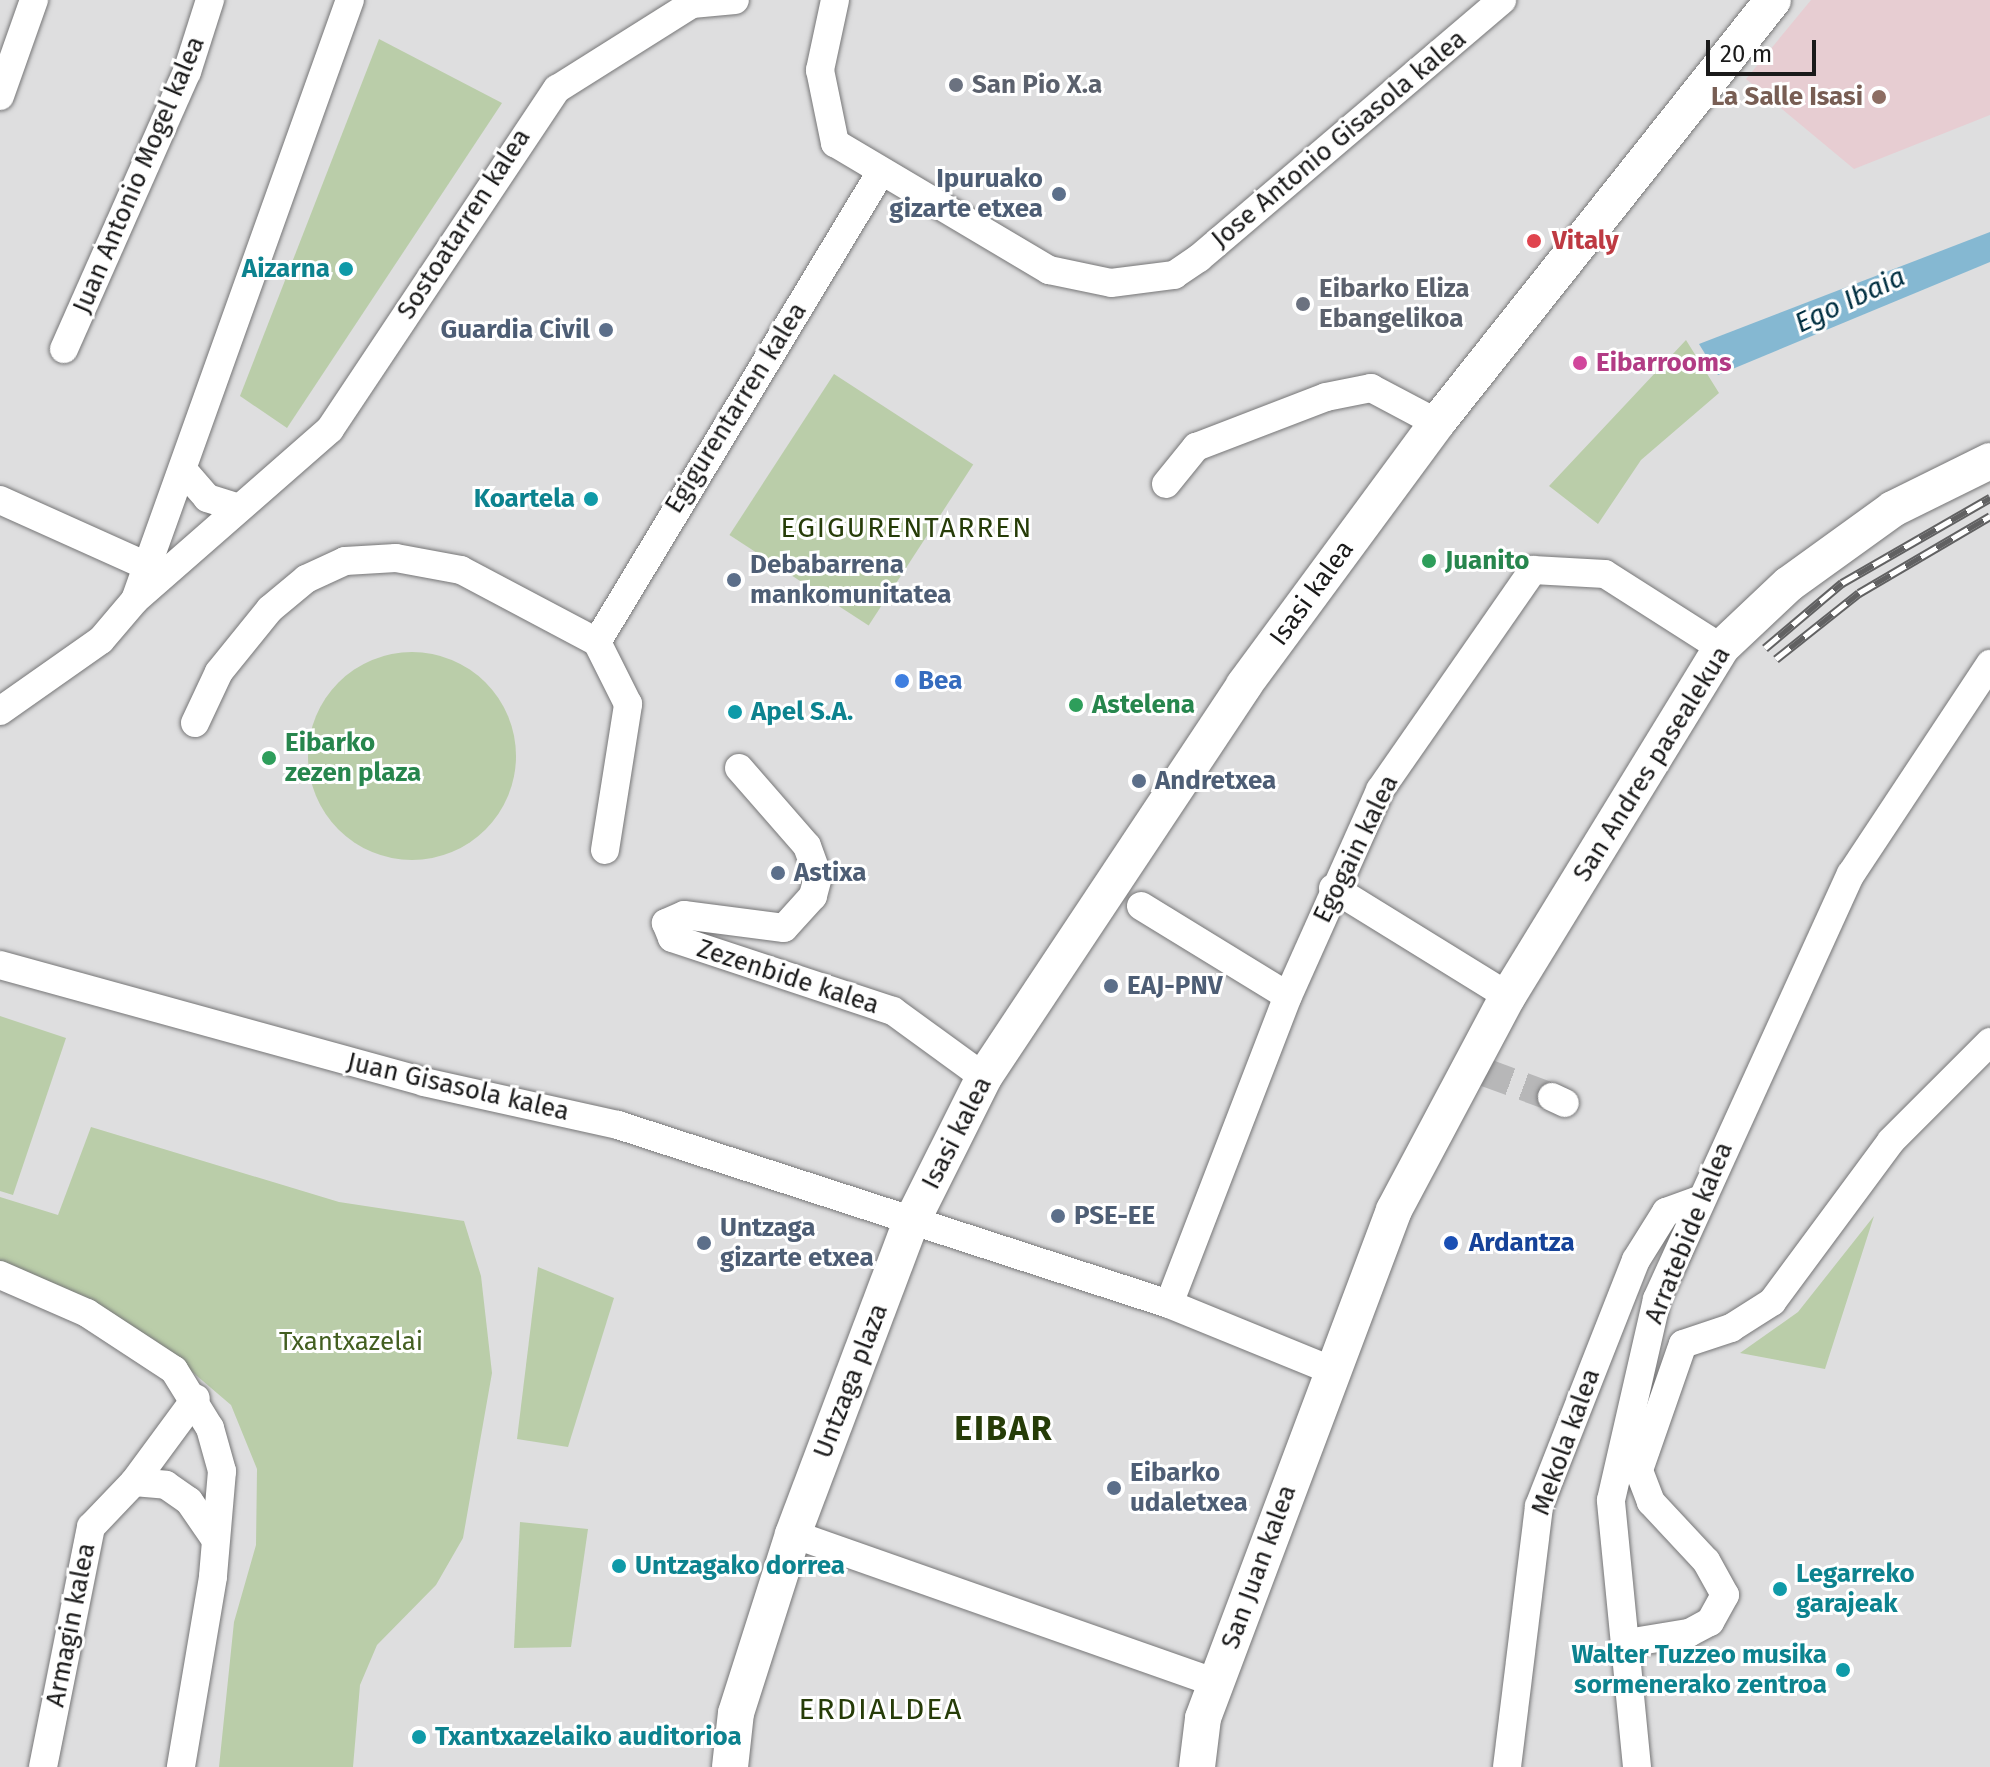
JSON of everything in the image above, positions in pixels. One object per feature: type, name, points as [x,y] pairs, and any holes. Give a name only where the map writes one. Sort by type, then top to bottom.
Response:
[{"type":"street","points":[[0,96],[34,0]]},
{"type":"street","name":"Juan Antonio Mogel kalea","points":[[64,349],[187,72],[210,0]]},
{"type":"street","name":"Sostoatarren kalea","points":[[135,600],[350,0]]},
{"type":"street","name":"Sostoatarren kalea","points":[[0,711],[101,640],[135,600],[162,584],[236,507],[330,429],[557,89],[692,4],[735,0]]},
{"type":"street","points":[[835,0],[820,70],[824,114],[835,143],[879,175]]},
{"type":"street","name":"Jose Antonio Gisasola kalea","points":[[879,175],[1076,280],[1174,275],[1502,0]]},
{"type":"street","name":"Isasi kalea","points":[[910,1225],[984,1077],[1244,685],[1437,423],[1773,0]]},
{"type":"street","name":"Egigurentarren kalea","points":[[597,642],[879,175]]},
{"type":"street","points":[[1166,484],[1196,447],[1326,397],[1371,388],[1437,423]]},
{"type":"street","name":"San Andres pasealekua","points":[[1331,1370],[1394,1210],[1478,1069],[1508,996],[1721,648],[1789,584],[1893,509],[1990,461]]},
{"type":"street","points":[[183,470],[207,498],[236,507]]},
{"type":"street","points":[[0,500],[147,566]]},
{"type":"street","points":[[195,723],[219,672],[270,609],[306,579],[345,561],[396,558],[461,570],[597,642],[628,704],[605,850]]},
{"type":"street","name":"Egogain kalea","points":[[1169,1304],[1288,996],[1333,888],[1380,790],[1533,570],[1605,574],[1721,648]]},
{"type":"street","name":"Arratebide kalea","points":[[1637,1767],[1611,1500],[1620,1436],[1657,1299],[1697,1201],[1881,823],[1990,664]]},
{"type":"street","name":"Zezenbide kalea","points":[[739,768],[807,846],[818,877],[813,896],[784,928],[684,915],[666,923],[672,938],[893,1011],[984,1077]]},
{"type":"street","points":[[1333,888],[1508,996]]},
{"type":"street","points":[[1141,906],[1288,996]]},
{"type":"street","name":"Juan Gisasola kalea","points":[[0,965],[424,1082],[618,1125],[910,1225]]},
{"type":"street","points":[[1627,1643],[1689,1633],[1710,1622],[1725,1595],[1706,1561],[1651,1502],[1639,1470],[1683,1344],[1731,1328],[1772,1302],[1891,1141],[1990,1042]]},
{"type":"street","name":"Mekola kalea","points":[[1507,1767],[1539,1506],[1636,1260],[1666,1212],[1697,1201]]},
{"type":"street","points":[[910,1225],[1169,1304],[1331,1370]]},
{"type":"street","name":"Untzaga plaza","points":[[730,1767],[736,1713],[793,1534],[910,1225]]},
{"type":"street","points":[[0,1275],[121,1333],[174,1370],[196,1398],[222,1471],[181,1767]]},
{"type":"street","name":"San Juan kalea","points":[[1197,1767],[1217,1683],[1331,1370]]},
{"type":"street","name":"Armagin kalea","points":[[43,1767],[84,1539],[196,1398]]},
{"type":"street","points":[[127,1488],[166,1485],[189,1501],[215,1539]]},
{"type":"street","points":[[793,1534],[1217,1683]]},
{"type":"shaded area","name":"La Salle Isasi","points":[[1811,0],[1990,0],[1990,115],[1854,169],[1746,79]]},
{"type":"green space","points":[[379,39],[502,103],[287,428],[240,396]]},
{"type":"green space","points":[[1686,340],[1719,393],[1641,460],[1598,524],[1549,486]]},
{"type":"green space","points":[[834,374],[973,464],[869,625],[729,535]]},
{"type":"green space","points":[[412,652],[452,660],[485,683],[508,716],[516,756],[508,796],[485,829],[452,852],[412,860],[372,852],[339,829],[316,796],[308,756],[316,716],[339,683],[372,660]]},
{"type":"green space","points":[[0,1016],[66,1038],[13,1195],[0,1191]]},
{"type":"green space","name":"Txantxazelai","points":[[91,1127],[339,1202],[464,1221],[481,1276],[492,1373],[463,1538],[436,1585],[377,1645],[360,1685],[353,1767],[219,1767],[234,1622],[256,1545],[257,1469],[231,1405],[156,1341],[85,1298],[0,1264],[0,1197],[58,1215]]},
{"type":"green space","points":[[1874,1216],[1825,1369],[1740,1353],[1798,1312]]},
{"type":"green space","points":[[538,1267],[614,1298],[568,1447],[517,1439]]},
{"type":"green space","points":[[520,1522],[588,1529],[571,1647],[514,1648]]},
{"type":"water","name":"Ego Ibaia","points":[[1990,232],[1990,262],[1718,375],[1699,344]]},
{"type":"tunnel","points":[[1484,1072],[1552,1097]]},
{"type":"railway","points":[[1765,648],[1842,583],[1990,498]]},
{"type":"railway","points":[[1776,659],[1859,593],[1990,516]]},
{"type":"place","name":"San Pio X.a","points":[[956,85]]},
{"type":"place","name":"La Salle Isasi","points":[[1879,97]]},
{"type":"place","name":"Ipuruako gizarte etxea","points":[[1059,194]]},
{"type":"place","name":"Vitaly","points":[[1534,241]]},
{"type":"place","name":"Aizarna","points":[[346,269]]},
{"type":"place","name":"Eibarko Eliza Ebangelikoa","points":[[1303,304]]},
{"type":"place","name":"Guardia Civil","points":[[606,330]]},
{"type":"place","name":"Eibarrooms","points":[[1580,363]]},
{"type":"place","name":"Koartela","points":[[591,499]]},
{"type":"place","name":"Juanito","points":[[1429,561]]},
{"type":"place","name":"Debabarrena mankomunitatea","points":[[734,580]]},
{"type":"place","name":"Bea","points":[[902,681]]},
{"type":"place","name":"Astelena","points":[[1076,705]]},
{"type":"place","name":"Apel S.A.","points":[[735,712]]},
{"type":"place","name":"Eibarko zezen plaza","points":[[269,758]]},
{"type":"place","name":"Andretxea","points":[[1139,781]]},
{"type":"place","name":"Astixa","points":[[778,873]]},
{"type":"place","name":"EAJ-PNV","points":[[1111,986]]},
{"type":"place","name":"PSE-EE","points":[[1058,1216]]},
{"type":"place","name":"Untzaga gizarte etxea","points":[[704,1243]]},
{"type":"place","name":"Ardantza","points":[[1451,1243]]},
{"type":"place","name":"Eibarko udaletxea","points":[[1114,1488]]},
{"type":"place","name":"Untzagako dorrea","points":[[619,1566]]},
{"type":"place","name":"Legarreko garajeak","points":[[1780,1589]]},
{"type":"place","name":"Walter Tuzzeo musika sormenerako zentroa","points":[[1843,1670]]},
{"type":"place","name":"Txantxazelaiko auditorioa","points":[[419,1737]]},
{"type":"district","name":"EGIGURENTARREN","points":[[907,528]]},
{"type":"district","name":"EIBAR","points":[[1004,1429]]},
{"type":"district","name":"ERDIALDEA","points":[[881,1709]]}]
